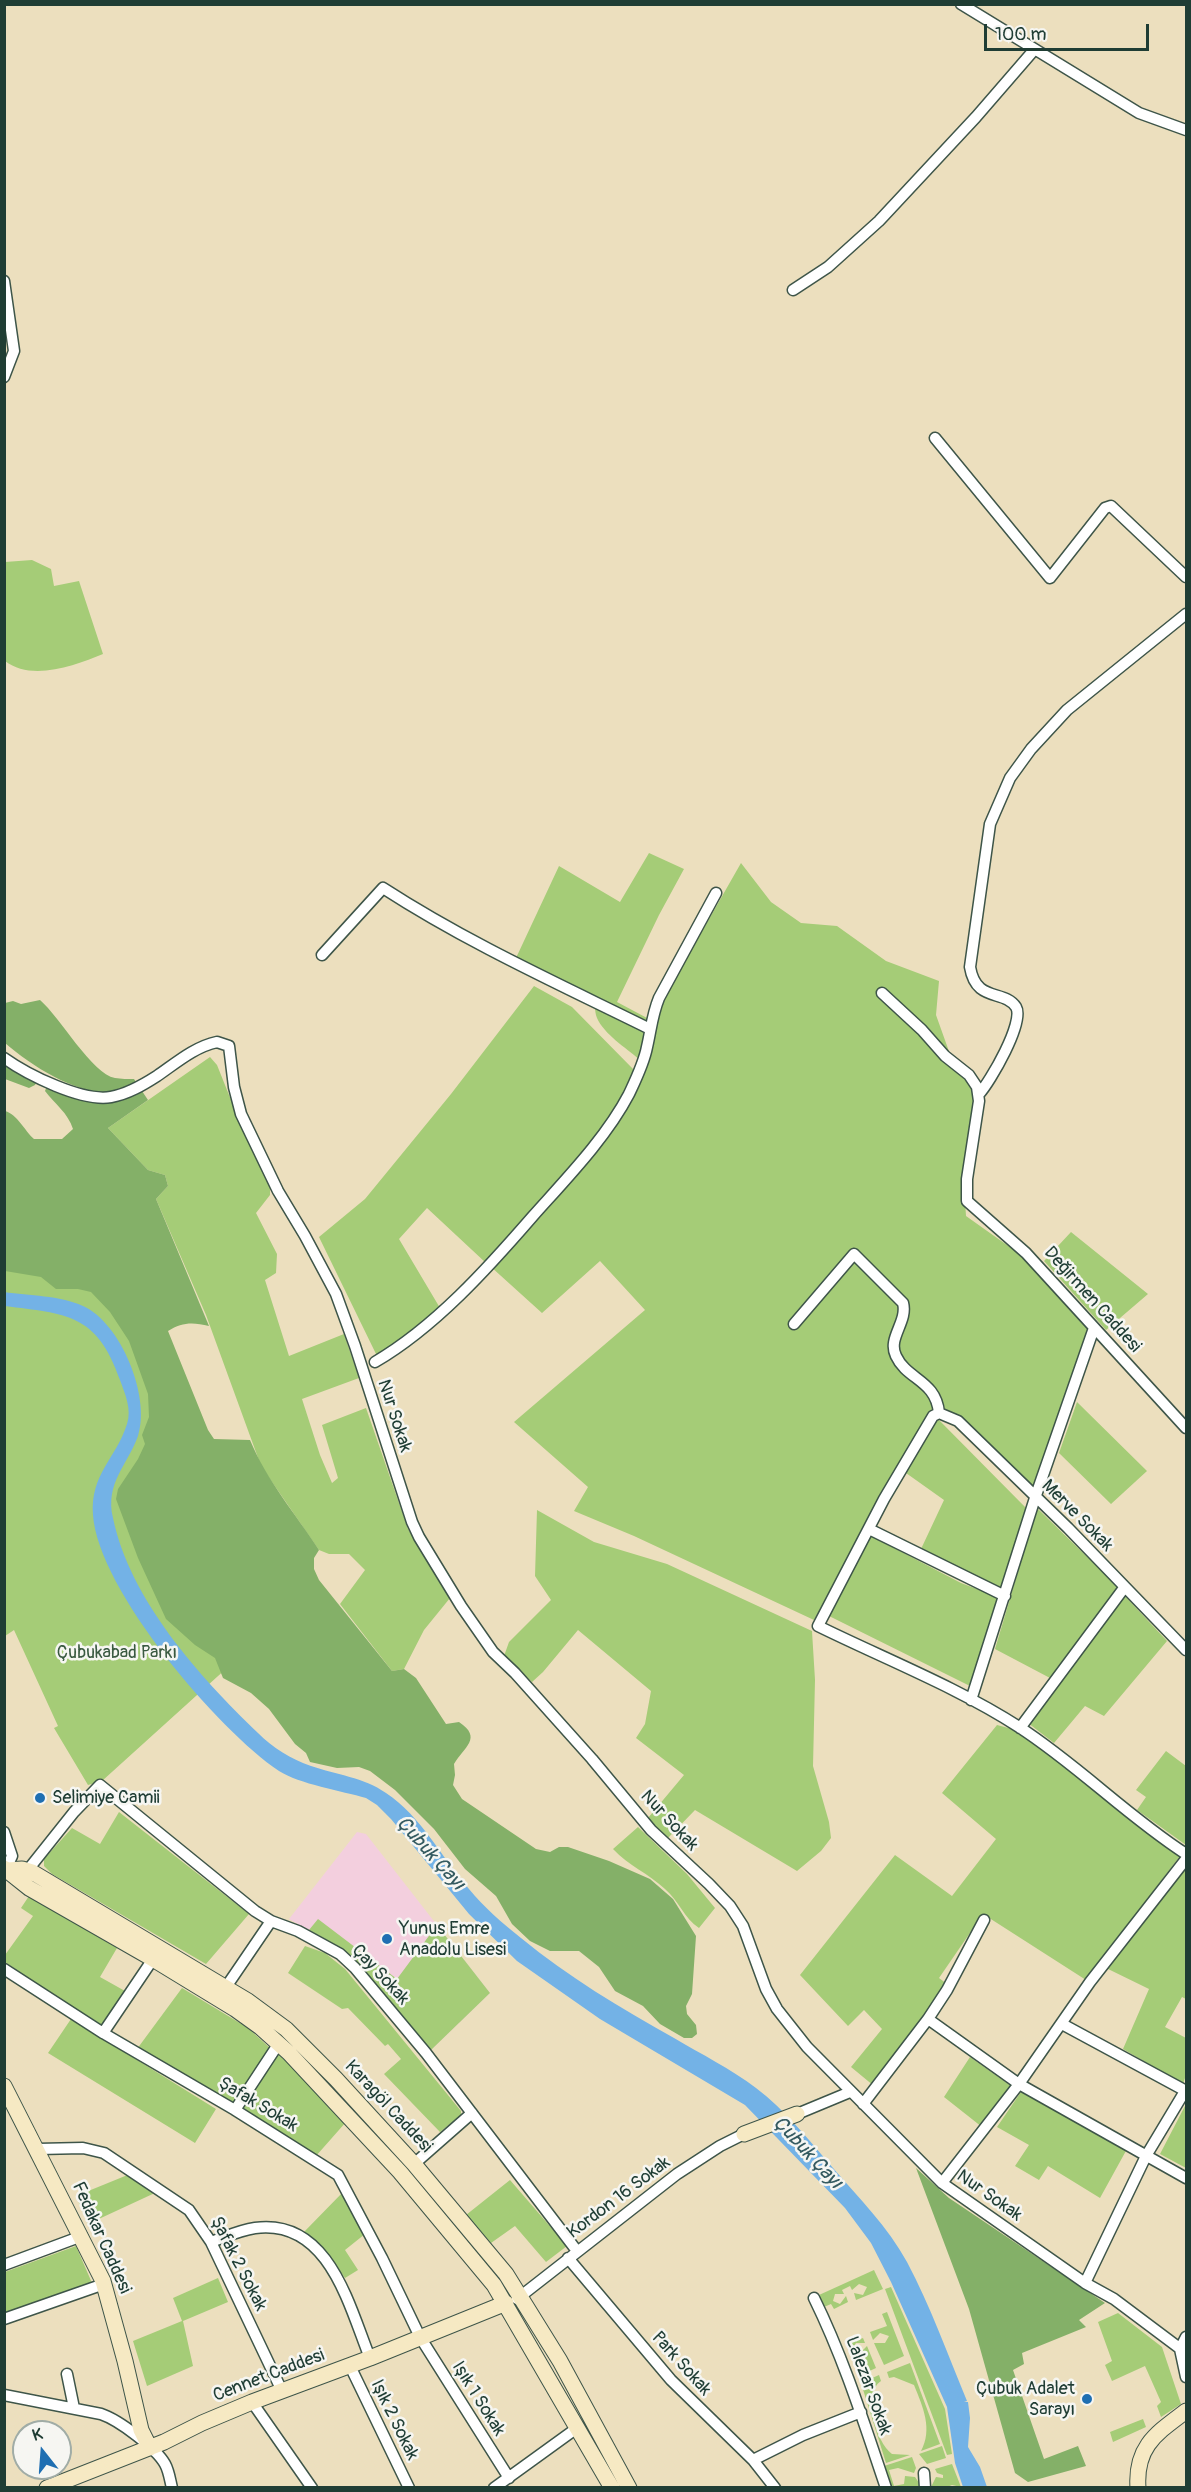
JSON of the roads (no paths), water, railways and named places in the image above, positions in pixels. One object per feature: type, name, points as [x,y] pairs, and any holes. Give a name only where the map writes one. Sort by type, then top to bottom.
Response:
[{"type":"main road","name":"Karagöl Caddesi","points":[[6,1869],[27,1871],[104,1914],[226,1987],[265,2013],[299,2041],[414,2164],[485,2247],[521,2297],[560,2361],[629,2487]]},
{"type":"main road","points":[[6,1869],[29,1888],[235,2009],[279,2043],[400,2172],[481,2268],[506,2303],[612,2487]]},
{"type":"main road","name":"Fedakar Caddesi","points":[[4,2086],[38,2148],[104,2284],[141,2430],[150,2448]]},
{"type":"main road","points":[[744,2134],[797,2114]]},
{"type":"main road","name":"Cennet Caddesi","points":[[47,2487],[150,2448],[252,2402],[350,2366],[506,2303]]},
{"type":"main road","points":[[1138,2487],[1138,2471],[1148,2443],[1154,2435],[1186,2411]]},
{"type":"street","points":[[961,4],[1139,113],[1186,130]]},
{"type":"street","points":[[793,290],[828,267],[879,221],[976,117],[1034,50]]},
{"type":"street","points":[[4,282],[14,351],[4,377]]},
{"type":"street","points":[[935,438],[1050,578],[1108,506],[1113,507],[1186,577]]},
{"type":"street","points":[[979,1094],[1012,1036],[1018,1017],[1014,1004],[986,993],[976,985],[970,967],[990,824],[1002,793],[1020,763],[1067,710],[1186,614]]},
{"type":"street","points":[[322,955],[383,888],[435,922],[480,946],[650,1029]]},
{"type":"street","points":[[375,1362],[415,1335],[435,1318],[518,1234],[610,1123],[628,1095],[647,1048],[652,1016],[659,998],[716,893]]},
{"type":"street","points":[[882,993],[922,1030],[945,1056],[969,1075],[979,1094]]},
{"type":"street","name":"Nur Sokak","points":[[4,1058],[55,1085],[99,1098],[110,1098],[138,1088],[199,1048],[217,1042],[229,1046],[234,1087],[241,1114],[278,1191],[306,1236],[336,1294],[412,1522],[461,1606],[493,1652],[515,1673],[585,1751],[651,1830],[730,1906],[743,1926],[766,1989],[777,2009],[807,2047],[850,2092],[942,2183],[1085,2283],[1114,2299],[1183,2351]]},
{"type":"street","name":"Değirmen Caddesi","points":[[979,1094],[967,1179],[967,1201],[1026,1253],[1186,1428]]},
{"type":"street","points":[[794,1324],[854,1254],[901,1298],[904,1312],[894,1340],[895,1355],[936,1395],[939,1413],[933,1416],[868,1528],[818,1626],[971,1700],[1020,1728],[1104,1790],[1151,1830],[1186,1854]]},
{"type":"street","points":[[971,1700],[1035,1498],[1094,1328]]},
{"type":"street","name":"Merve Sokak","points":[[939,1413],[958,1421],[1068,1528],[1186,1650]]},
{"type":"street","points":[[868,1528],[1005,1596]]},
{"type":"street","points":[[1020,1728],[1124,1588]]},
{"type":"street","name":"Çay Sokak","points":[[27,1871],[74,1812],[99,1785],[255,1911],[271,1921],[298,1931],[346,1960],[382,1999],[472,2113],[572,2255]]},
{"type":"street","points":[[4,1832],[12,1856],[6,1869]]},
{"type":"street","points":[[942,2183],[1019,2084],[1090,1982],[1186,1859]]},
{"type":"street","points":[[863,2104],[928,2019],[947,1990],[984,1920]]},
{"type":"street","points":[[226,1987],[271,1921]]},
{"type":"street","points":[[103,2033],[153,1959]]},
{"type":"street","name":"Şafak Sokak","points":[[4,1969],[103,2033],[236,2110],[338,2175],[420,2337]]},
{"type":"street","points":[[928,2019],[1019,2084],[1186,2178]]},
{"type":"street","points":[[1062,2024],[1186,2091],[1146,2156],[1085,2283]]},
{"type":"street","points":[[236,2110],[279,2043]]},
{"type":"street","points":[[797,2114],[850,2092]]},
{"type":"street","points":[[414,2164],[472,2113]]},
{"type":"street","name":"Kordon 16 Sokak","points":[[506,2303],[521,2297],[677,2174],[720,2146],[744,2134]]},
{"type":"street","name":"Şafak 2 Sokak","points":[[38,2148],[83,2148],[104,2153],[182,2204],[197,2219],[211,2242],[282,2391]]},
{"type":"street","points":[[211,2242],[253,2228],[266,2227],[294,2232],[309,2240],[338,2278],[370,2358]]},
{"type":"street","points":[[4,2265],[82,2236]]},
{"type":"street","name":"Park Sokak","points":[[572,2255],[671,2380],[753,2460],[775,2487]]},
{"type":"street","points":[[4,2319],[104,2284]]},
{"type":"street","name":"Lalezar Sokak","points":[[814,2298],[834,2337],[886,2487]]},
{"type":"street","name":"Işık 1 Sokak","points":[[420,2337],[509,2478]]},
{"type":"street","points":[[1186,2337],[1183,2351],[1186,2378]]},
{"type":"street","name":"Işık 2 Sokak","points":[[350,2366],[409,2487]]},
{"type":"street","points":[[67,2374],[74,2408]]},
{"type":"street","points":[[4,2395],[102,2414],[114,2419],[165,2463],[172,2487]]},
{"type":"street","points":[[252,2402],[312,2487]]},
{"type":"street","points":[[753,2460],[802,2435],[861,2412]]},
{"type":"street","points":[[494,2487],[577,2428]]},
{"type":"street","points":[[924,2473],[925,2487]]},
{"type":"water","name":"Çubuk Çayı","points":[[4,1292],[54,1298],[83,1306],[97,1315],[121,1344],[136,1382],[141,1420],[138,1436],[114,1485],[111,1506],[113,1518],[122,1548],[135,1578],[151,1607],[191,1662],[236,1711],[276,1748],[304,1763],[368,1783],[399,1802],[421,1825],[459,1877],[481,1902],[507,1927],[539,1952],[576,1979],[736,2074],[767,2097],[787,2116],[873,2213],[907,2262],[967,2401],[964,2402],[968,2402],[970,2418],[968,2447],[980,2467],[987,2487],[963,2487],[955,2463],[947,2407],[871,2243],[845,2208],[745,2105],[600,2019],[517,1961],[469,1914],[377,1805],[366,1798],[309,1783],[279,1771],[225,1724],[165,1656],[138,1618],[116,1581],[100,1546],[93,1515],[96,1488],[117,1447],[128,1418],[126,1396],[111,1358],[101,1341],[90,1329],[62,1315],[5,1306]]},
{"type":"place","name":"Selimiye Camii","points":[[40,1798]]},
{"type":"place","name":"Yunus Emre Anadolu Lisesi","points":[[387,1939]]},
{"type":"place","name":"Çubuk Adalet Sarayı","points":[[1087,2399]]},
{"type":"park label","name":"Çubukabad Parkı","points":[[117,1653]]}]
